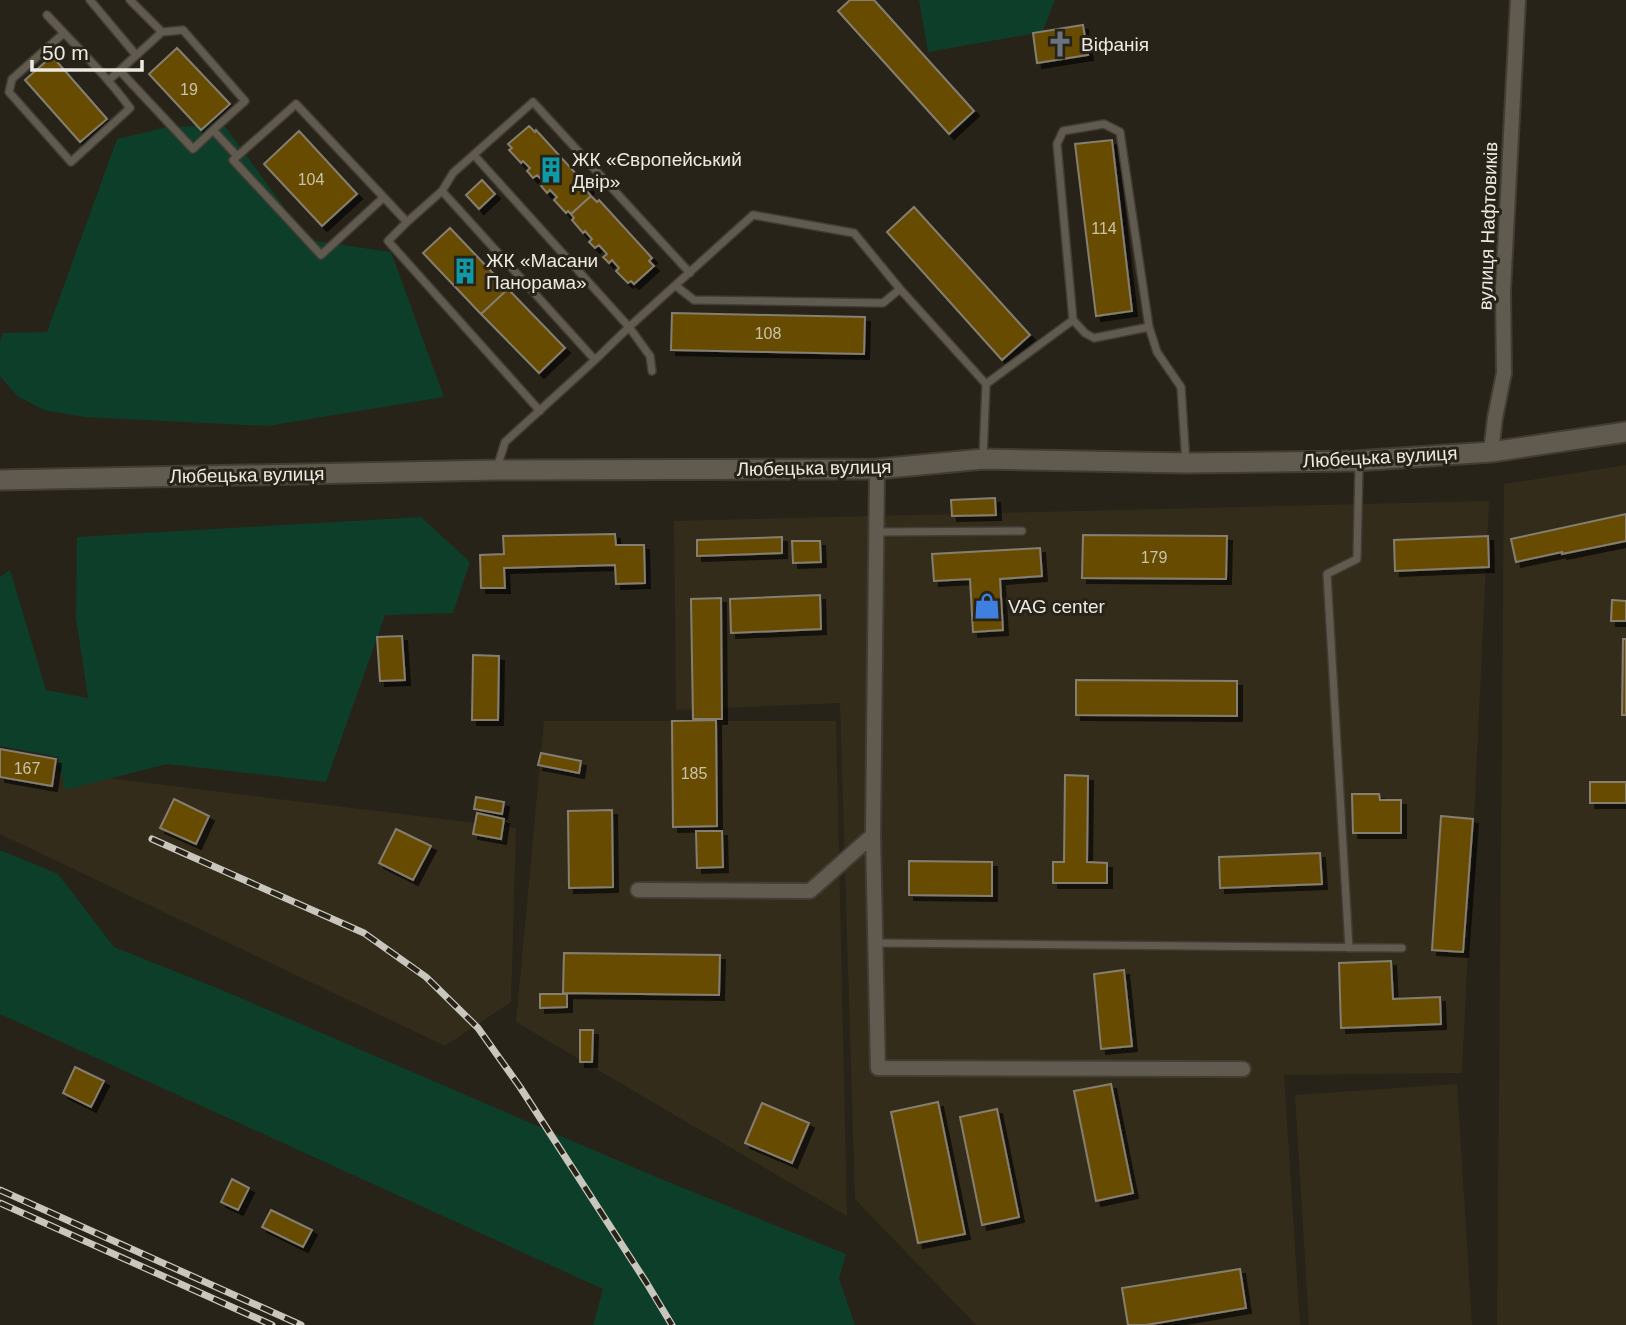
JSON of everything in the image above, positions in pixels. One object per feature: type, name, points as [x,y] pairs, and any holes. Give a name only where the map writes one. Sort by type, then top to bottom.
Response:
[{"type":"main road","name":"Любецька вулиця","points":[[0,480],[496,470],[877,468],[983,459],[1186,463],[1360,460],[1491,452],[1626,432]]},
{"type":"street","name":"вулиця Нафтовиків","points":[[1491,452],[1504,373],[1503,290],[1518,0]]},
{"type":"street","points":[[877,468],[873,835],[878,1068],[1243,1069]]},
{"type":"street","points":[[638,890],[810,891],[873,835]]},
{"type":"lane","points":[[90,0],[136,55]]},
{"type":"lane","points":[[130,0],[162,32]]},
{"type":"lane","points":[[47,15],[109,80],[130,108],[71,162],[9,92],[12,79],[64,33]]},
{"type":"lane","points":[[109,80],[162,32],[183,30],[245,101],[192,149],[120,71]]},
{"type":"lane","points":[[540,411],[388,241],[442,191],[453,173],[533,102],[690,273]]},
{"type":"lane","points":[[383,198],[321,255],[233,160],[296,104],[407,222]]},
{"type":"lane","points":[[1149,327],[1094,338],[1073,320],[1057,144],[1063,131],[1104,124],[1120,132],[1149,327],[1157,352],[1181,387],[1186,463]]},
{"type":"lane","points":[[213,130],[237,156]]},
{"type":"lane","points":[[474,155],[629,327],[650,356],[652,371]]},
{"type":"lane","points":[[442,191],[595,360]]},
{"type":"lane","points":[[496,470],[505,442],[753,215],[854,233],[900,289],[986,384],[983,459]]},
{"type":"lane","points":[[676,286],[694,300],[883,303],[900,289]]},
{"type":"lane","points":[[986,384],[1073,320]]},
{"type":"lane","points":[[1349,948],[1327,574],[1357,559],[1360,460]]},
{"type":"lane","points":[[876,532],[1022,531]]},
{"type":"lane","points":[[875,943],[1402,948]]},
{"type":"shaded area","points":[[1626,465],[1626,1325],[1497,1325],[1504,484]]},
{"type":"shaded area","points":[[1489,501],[1462,1073],[1284,1075],[1300,1325],[976,1325],[855,1199],[840,703],[676,710],[674,521]]},
{"type":"shaded area","points":[[544,721],[836,721],[847,1216],[516,1022]]},
{"type":"shaded area","points":[[0,765],[516,828],[511,1002],[445,1046],[0,834]]},
{"type":"shaded area","points":[[1457,1084],[1472,1325],[1309,1325],[1295,1095]]},
{"type":"green space","points":[[919,0],[1055,0],[1041,35],[1031,34],[928,52]]},
{"type":"green space","points":[[224,125],[308,240],[391,252],[444,397],[267,426],[85,417],[44,410],[17,396],[0,376],[0,341],[3,333],[47,332],[117,139],[168,127]]},
{"type":"green space","points":[[421,517],[470,562],[453,613],[385,615],[326,782],[167,764],[65,790],[58,757],[0,746],[0,577],[10,570],[46,690],[88,698],[76,618],[77,537]]},
{"type":"green space","points":[[0,850],[58,874],[114,947],[222,990],[656,1177],[846,1254],[839,1279],[855,1325],[593,1325],[603,1289],[0,1014]]},
{"type":"building","points":[[850,0],[874,0],[974,111],[949,134],[838,11]]},
{"type":"building","name":"Віфанія","points":[[1083,25],[1088,55],[1037,63],[1033,33]]},
{"type":"building","points":[[177,48],[230,104],[201,130],[149,74]]},
{"type":"building","points":[[52,56],[107,119],[80,142],[25,80]]},
{"type":"building","name":"ЖК «Європейський Двір»","points":[[529,126],[535,132],[536,130],[589,188],[587,191],[591,196],[571,214],[568,211],[566,213],[554,200],[557,197],[550,190],[547,193],[541,186],[545,183],[537,175],[533,178],[527,171],[530,168],[509,150],[512,148],[508,144]]},
{"type":"building","points":[[299,131],[357,194],[322,226],[264,164]]},
{"type":"building","points":[[1112,140],[1132,311],[1096,316],[1075,144]]},
{"type":"building","points":[[482,180],[495,194],[479,209],[466,195]]},
{"type":"building","name":"ЖК «Європейський Двір»","points":[[591,196],[597,202],[599,200],[652,258],[649,261],[654,266],[634,284],[631,281],[628,283],[616,271],[619,268],[612,260],[609,263],[603,257],[607,254],[599,245],[595,248],[589,242],[592,239],[572,220],[574,218],[571,214]]},
{"type":"building","points":[[914,207],[1030,335],[1002,360],[887,232]]},
{"type":"building","name":"ЖК «Масани Панорама»","points":[[450,228],[508,289],[481,314],[423,253]]},
{"type":"building","points":[[508,289],[565,348],[539,373],[481,314]]},
{"type":"building","points":[[672,313],[865,317],[864,354],[671,350]]},
{"type":"building","points":[[995,498],[996,515],[952,516],[951,500]]},
{"type":"building","points":[[1626,514],[1626,541],[1516,562],[1511,539]]},
{"type":"building","points":[[615,534],[616,545],[644,545],[645,583],[616,584],[615,565],[504,568],[505,588],[481,588],[480,555],[504,554],[503,536]]},
{"type":"building","points":[[1083,535],[1227,536],[1226,579],[1082,578]]},
{"type":"building","points":[[1488,536],[1489,567],[1395,571],[1394,540]]},
{"type":"building","points":[[782,537],[782,553],[697,556],[697,540]]},
{"type":"building","points":[[792,541],[820,541],[821,562],[793,563]]},
{"type":"building","name":"VAG center","points":[[1040,548],[1042,576],[1000,579],[1003,630],[973,632],[970,579],[934,581],[932,554]]},
{"type":"building","points":[[820,595],[821,629],[731,633],[730,599]]},
{"type":"building","points":[[721,598],[722,719],[693,719],[691,599]]},
{"type":"building","points":[[1612,600],[1626,601],[1626,621],[1611,621]]},
{"type":"building","points":[[402,636],[405,680],[380,681],[377,637]]},
{"type":"building","points":[[1623,639],[1626,639],[1626,715],[1622,715]]},
{"type":"building","points":[[473,655],[499,656],[498,720],[472,720]]},
{"type":"building","points":[[1076,680],[1237,681],[1237,716],[1076,715]]},
{"type":"building","points":[[716,720],[717,826],[673,827],[672,721]]},
{"type":"building","points":[[0,749],[56,759],[52,786],[0,777]]},
{"type":"building","points":[[541,753],[581,761],[579,773],[538,765]]},
{"type":"building","points":[[1065,775],[1088,776],[1087,862],[1107,863],[1107,883],[1053,883],[1053,862],[1064,862]]},
{"type":"building","points":[[1590,782],[1626,782],[1626,803],[1590,803]]},
{"type":"building","points":[[1352,794],[1379,794],[1380,800],[1401,800],[1401,833],[1353,833]]},
{"type":"building","points":[[476,797],[504,802],[502,814],[474,809]]},
{"type":"building","points":[[174,799],[209,816],[196,844],[160,828]]},
{"type":"building","points":[[612,810],[613,887],[569,888],[568,811]]},
{"type":"building","points":[[477,813],[504,819],[501,839],[473,834]]},
{"type":"building","points":[[1441,816],[1473,819],[1463,952],[1432,950]]},
{"type":"building","points":[[396,829],[431,846],[413,880],[379,863]]},
{"type":"building","points":[[696,831],[722,831],[723,867],[697,868]]},
{"type":"building","points":[[1320,853],[1322,884],[1220,888],[1219,857]]},
{"type":"building","points":[[909,861],[992,862],[992,896],[909,895]]},
{"type":"building","points":[[564,953],[720,955],[719,995],[563,993]]},
{"type":"building","points":[[1391,961],[1393,999],[1440,997],[1441,1024],[1341,1028],[1339,963]]},
{"type":"building","points":[[1124,970],[1132,1046],[1101,1049],[1094,974]]},
{"type":"building","points":[[540,994],[567,994],[567,1007],[540,1008]]},
{"type":"building","points":[[580,1030],[593,1030],[592,1062],[580,1062]]},
{"type":"building","points":[[75,1067],[104,1081],[91,1107],[63,1093]]},
{"type":"building","points":[[1111,1084],[1133,1193],[1096,1201],[1074,1091]]},
{"type":"building","points":[[938,1102],[965,1234],[918,1243],[891,1112]]},
{"type":"building","points":[[762,1103],[809,1123],[792,1163],[745,1143]]},
{"type":"building","points":[[997,1109],[1019,1217],[982,1225],[960,1117]]},
{"type":"building","points":[[232,1179],[249,1188],[238,1210],[221,1202]]},
{"type":"building","points":[[271,1210],[312,1230],[303,1247],[262,1227]]},
{"type":"building","points":[[1240,1269],[1246,1308],[1146,1325],[1128,1325],[1122,1288]]},
{"type":"railway","points":[[152,839],[364,933],[426,977],[478,1028],[520,1087],[672,1325]]},
{"type":"railway","points":[[0,1190],[301,1325]]},
{"type":"railway","points":[[0,1203],[272,1325]]},
{"type":"place","name":"Віфанія","points":[[1060,44]]},
{"type":"place","name":"ЖК «Європейський Двір»","points":[[551,170]]},
{"type":"place","name":"ЖК «Масани Панорама»","points":[[465,271]]},
{"type":"place","name":"VAG center","points":[[987,606]]}]
